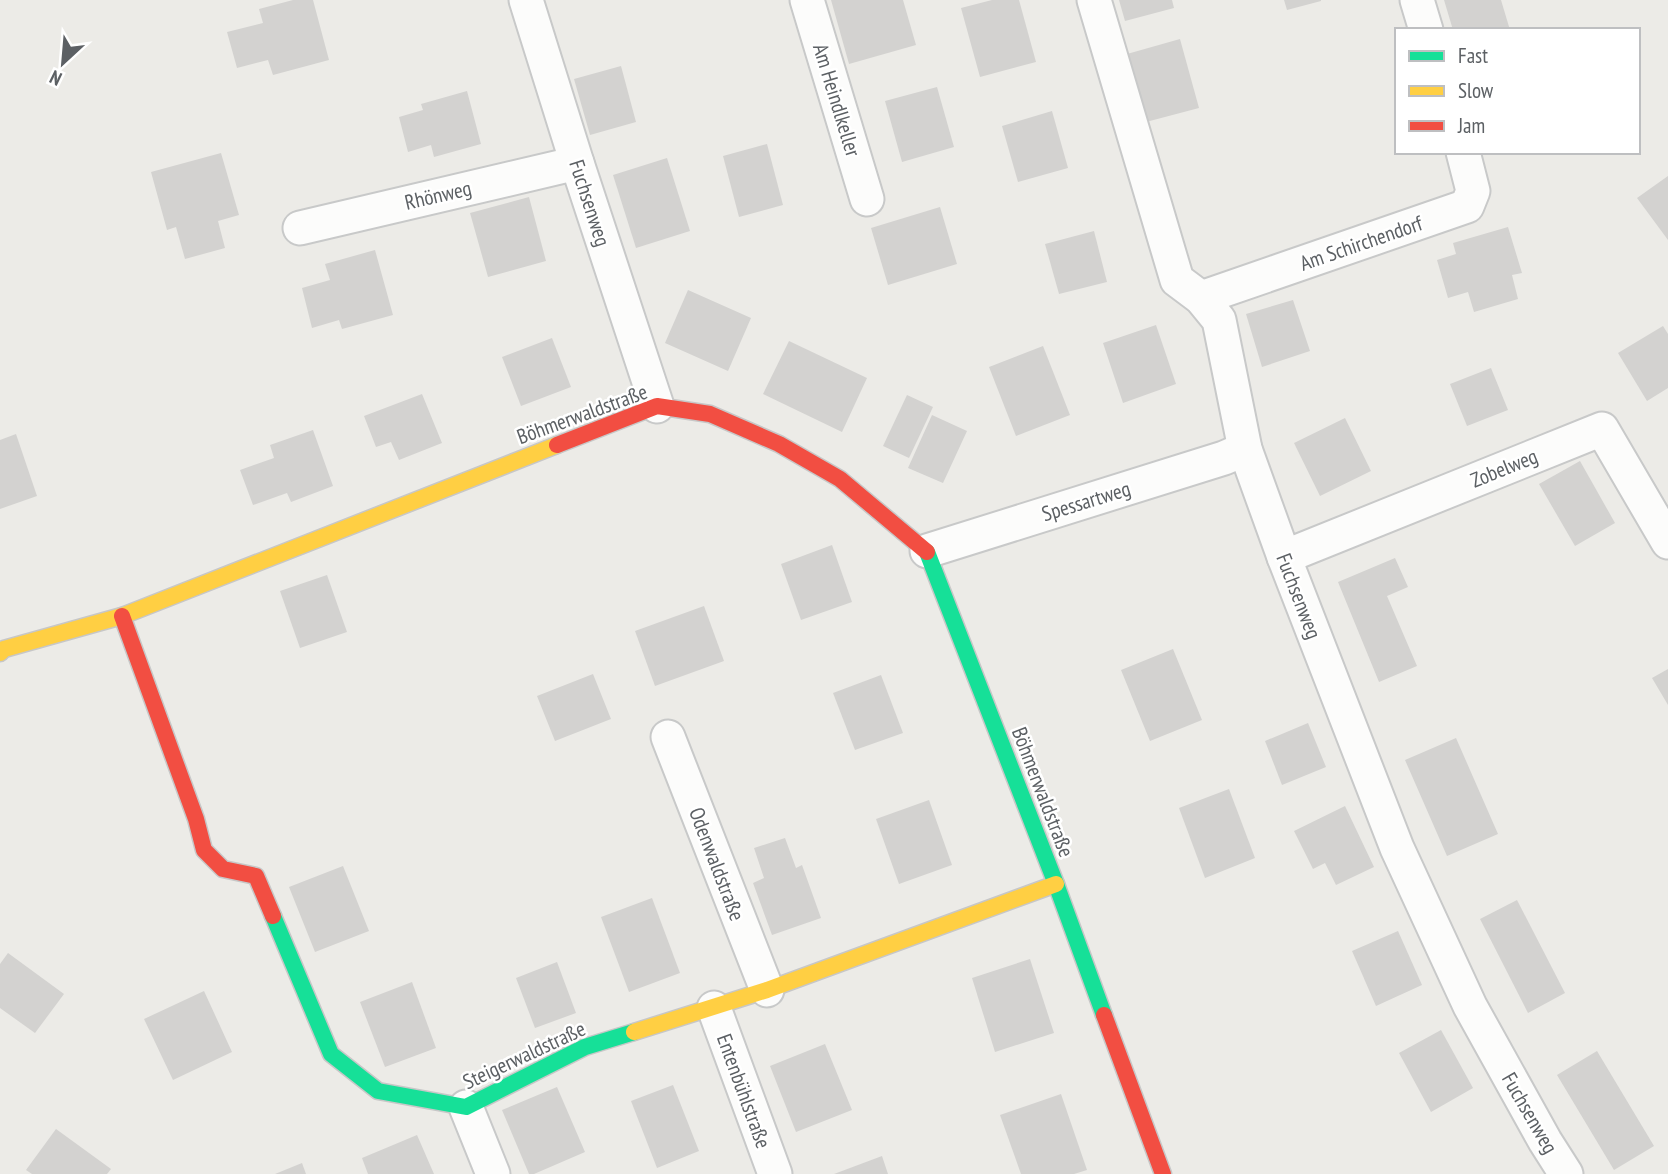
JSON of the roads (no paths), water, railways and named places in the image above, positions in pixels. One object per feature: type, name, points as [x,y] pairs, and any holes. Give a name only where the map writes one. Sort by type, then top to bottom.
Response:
[{"type":"street","name":"Fuchsenweg","points":[[526,0],[656,406]]},
{"type":"street","name":"Am Heindlkeller","points":[[807,0],[867,199]]},
{"type":"street","name":"Fuchsenweg","points":[[1094,0],[1177,280],[1201,298],[1219,320],[1245,449],[1397,848],[1470,1006],[1566,1174]]},
{"type":"street","points":[[1416,0],[1425,28]]},
{"type":"street","name":"Am Schirchendorf","points":[[1201,298],[1468,206],[1473,191],[1464,154]]},
{"type":"street","name":"Rhönweg","points":[[299,228],[577,163]]},
{"type":"street","name":"Böhmerwaldstraße","points":[[1,647],[122,615],[656,406],[710,414],[779,444],[841,479],[927,551],[1056,884],[1163,1174]]},
{"type":"street","name":"Zobelweg","points":[[1284,557],[1602,429],[1668,542]]},
{"type":"street","name":"Spessartweg","points":[[927,551],[1224,458],[1245,449]]},
{"type":"street","name":"Steigerwaldstraße","points":[[122,615],[196,819],[204,850],[223,869],[256,876],[331,1054],[379,1091],[466,1107],[585,1047],[767,990],[1056,884]]},
{"type":"street","name":"Odenwaldstraße","points":[[668,737],[767,990]]},
{"type":"street","name":"Entenbühlstraße","points":[[714,1008],[775,1174]]},
{"type":"street","points":[[466,1107],[493,1174]]}]
